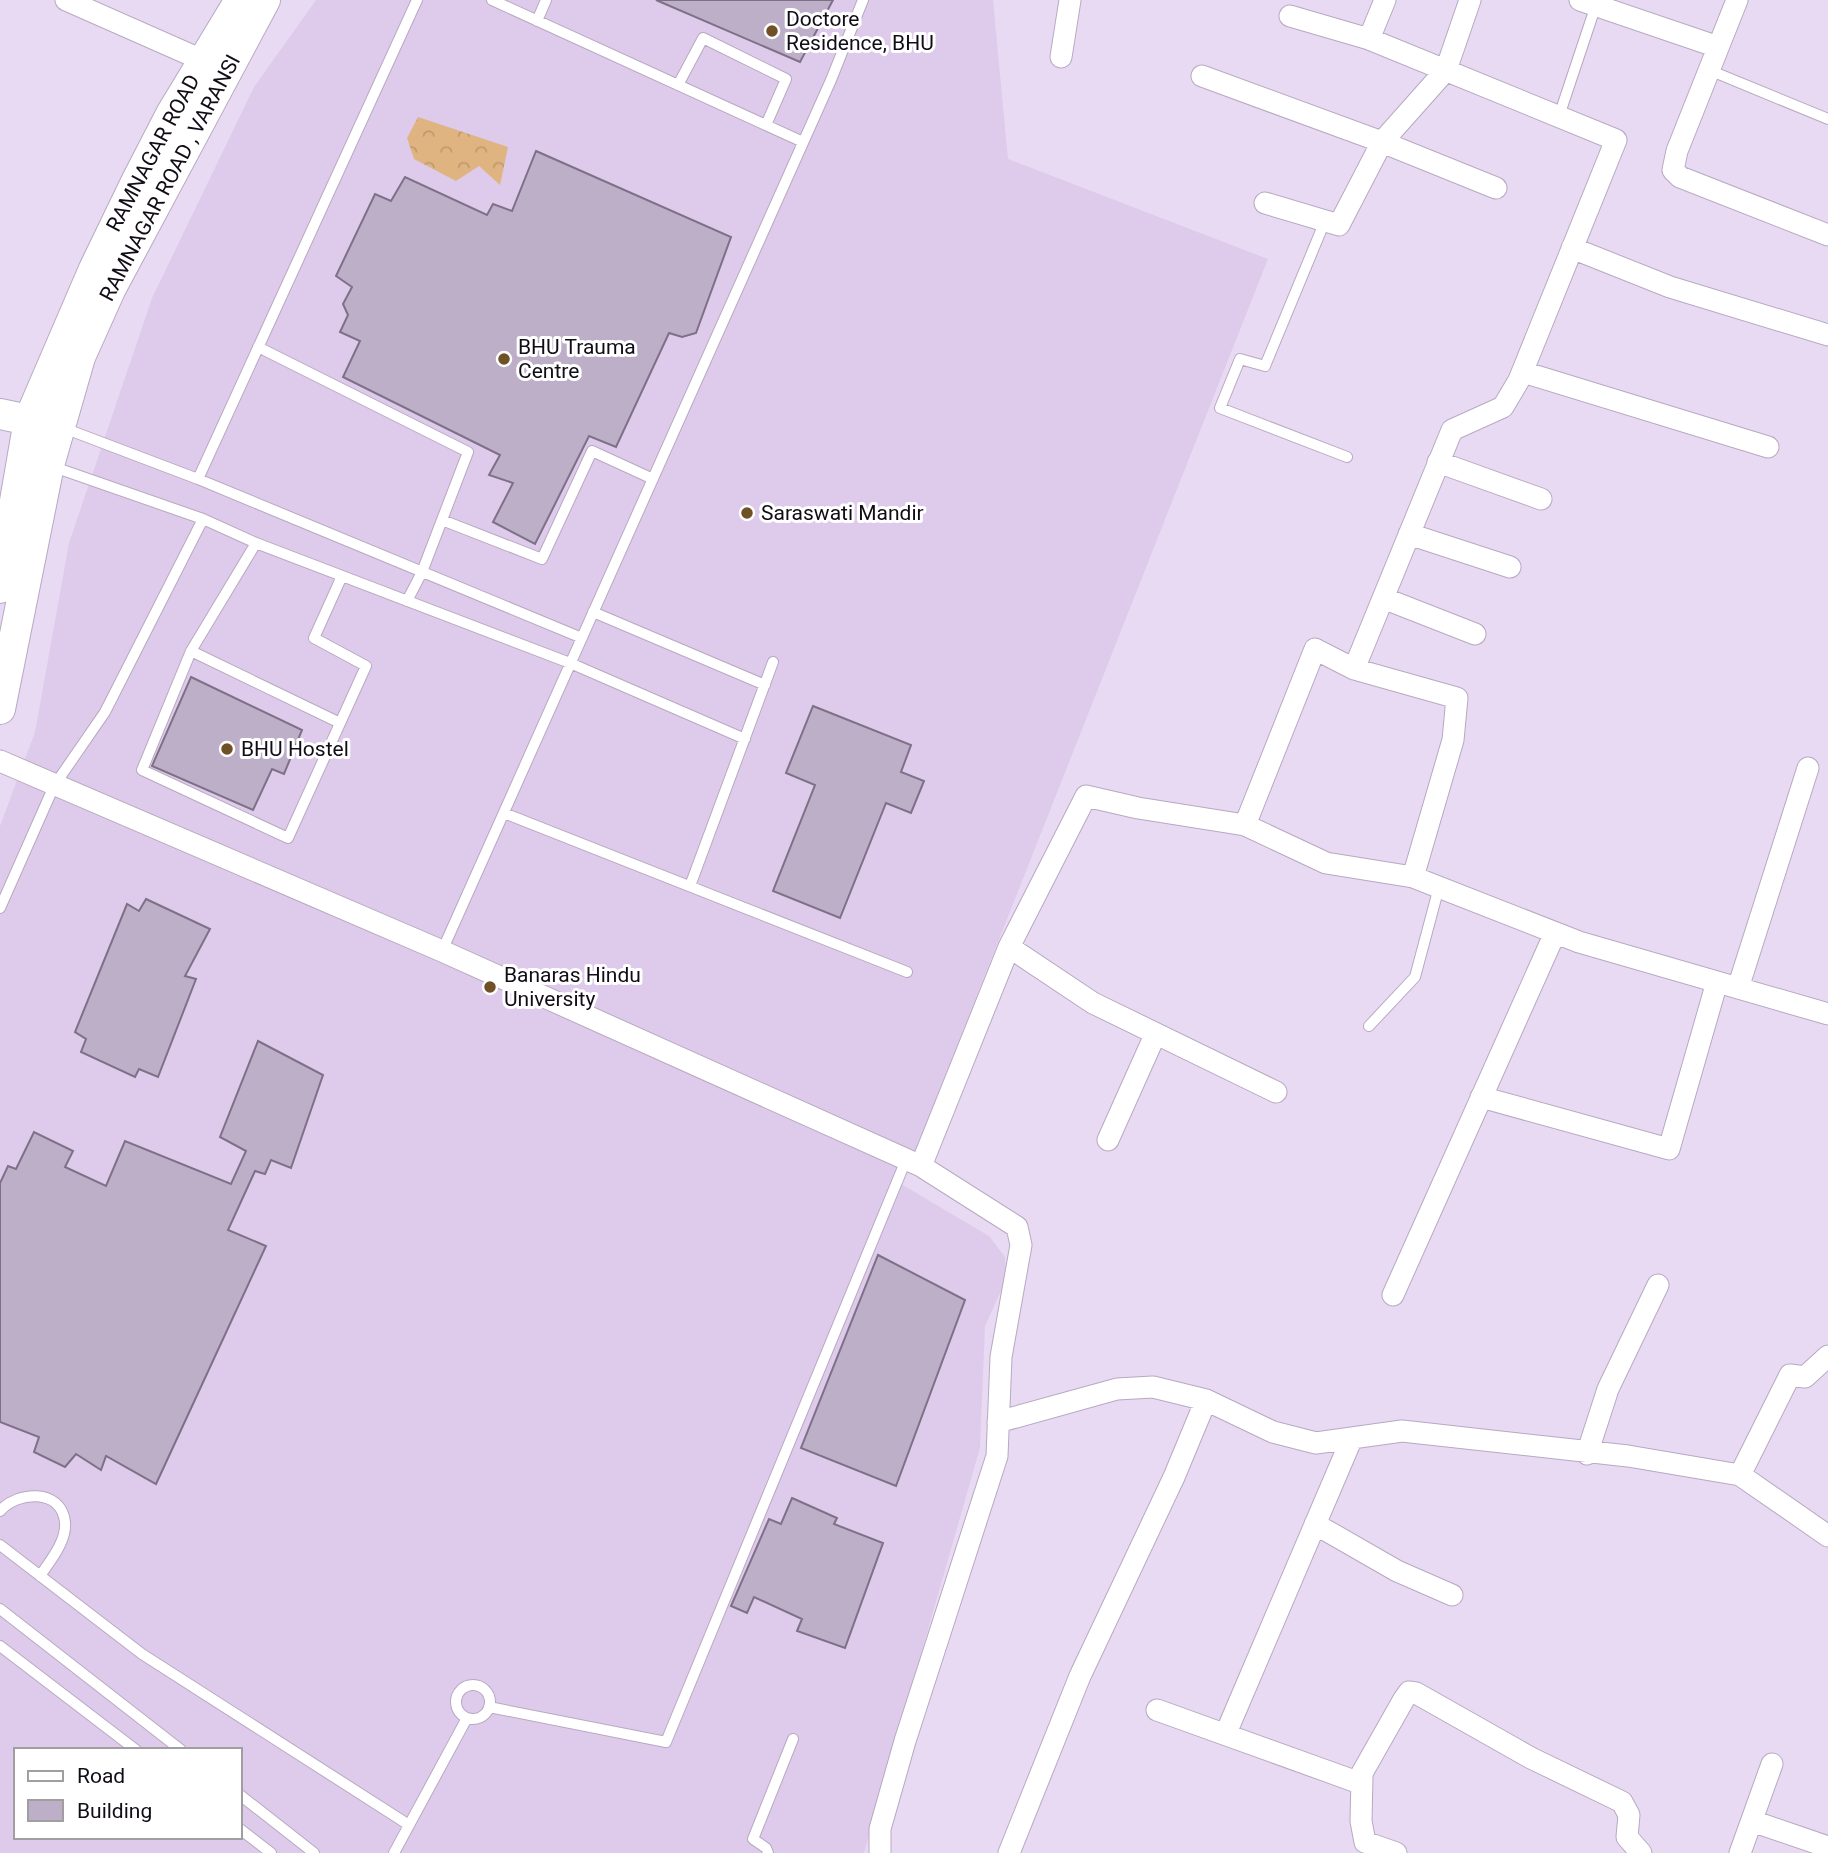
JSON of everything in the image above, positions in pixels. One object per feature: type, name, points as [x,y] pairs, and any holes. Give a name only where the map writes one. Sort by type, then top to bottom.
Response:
[{"type":"main road","name":"RAMNAGAR ROAD","points":[[0,709],[49,465],[44,423],[137,180],[202,60],[240,0]]},
{"type":"main road","name":"RAMNAGAR ROAD , VARANSI","points":[[69,354],[110,290],[265,0]]},
{"type":"main road","points":[[0,414],[44,423],[0,588]]},
{"type":"street","points":[[66,0],[202,60]]},
{"type":"street","points":[[1061,57],[1070,0]]},
{"type":"street","points":[[1369,39],[1385,0]]},
{"type":"street","points":[[1265,203],[1339,225],[1382,142],[1446,70],[1470,0]]},
{"type":"street","points":[[1737,0],[1677,150],[1675,173],[1828,235]]},
{"type":"street","points":[[1588,3],[1718,47]]},
{"type":"street","points":[[1290,16],[1369,39],[1616,139],[1523,372],[1503,407],[1452,430],[1354,668]]},
{"type":"street","points":[[1202,76],[1382,142],[1496,188]]},
{"type":"street","points":[[1572,248],[1670,287],[1828,335]]},
{"type":"street","points":[[1523,372],[1768,447]]},
{"type":"street","points":[[1438,462],[1541,499]]},
{"type":"street","points":[[1409,534],[1510,566]]},
{"type":"street","points":[[1383,598],[1475,634]]},
{"type":"street","points":[[1245,825],[1315,649],[1354,668],[1457,698],[1452,740],[1413,877]]},
{"type":"street","points":[[0,761],[442,951],[914,1163],[1017,1227],[1021,1245],[1001,1357],[997,1456],[905,1741],[880,1829],[880,1853]]},
{"type":"street","points":[[1738,988],[1808,768]]},
{"type":"street","points":[[914,1163],[1009,947],[1086,796],[1138,808],[1245,825],[1326,863],[1413,877],[1555,933],[1828,1014]]},
{"type":"street","points":[[1393,1295],[1555,933]]},
{"type":"street","points":[[1009,947],[1093,1003],[1276,1092]]},
{"type":"street","points":[[1481,1097],[1669,1149],[1717,982]]},
{"type":"street","points":[[1108,1140],[1155,1035]]},
{"type":"street","points":[[1587,1454],[1608,1389],[1658,1284]]},
{"type":"street","points":[[1741,1475],[1790,1375],[1805,1377],[1828,1356]]},
{"type":"street","points":[[998,1422],[1117,1389],[1153,1387],[1206,1400],[1240,1419],[1305,1440],[1335,1442],[1402,1431],[1587,1454],[1628,1456],[1741,1475],[1828,1536]]},
{"type":"street","points":[[1009,1853],[1080,1676],[1174,1477],[1206,1400]]},
{"type":"street","points":[[1226,1734],[1352,1438]]},
{"type":"street","points":[[1315,1524],[1397,1571],[1452,1595]]},
{"type":"street","points":[[1157,1710],[1347,1781],[1357,1782],[1404,1699],[1409,1692],[1416,1693],[1531,1758],[1622,1802],[1629,1815],[1627,1837],[1641,1853]]},
{"type":"street","points":[[1740,1853],[1772,1764]]},
{"type":"street","points":[[1362,1777],[1361,1821],[1365,1842],[1396,1853]]},
{"type":"street","points":[[1752,1821],[1828,1847]]},
{"type":"lane","points":[[198,479],[417,0]]},
{"type":"lane","points":[[492,0],[803,142]]},
{"type":"lane","points":[[537,21],[546,0]]},
{"type":"lane","points":[[442,951],[803,142],[863,0]]},
{"type":"lane","points":[[1559,116],[1588,3]]},
{"type":"lane","points":[[678,85],[703,38],[786,79],[766,125]]},
{"type":"lane","points":[[1709,70],[1828,119]]},
{"type":"lane","points":[[1325,221],[1265,366],[1240,359],[1220,408],[1347,457]]},
{"type":"lane","points":[[258,347],[468,452],[422,572],[407,601]]},
{"type":"lane","points":[[44,423],[198,479],[582,638]]},
{"type":"lane","points":[[442,520],[542,559],[592,452],[653,479]]},
{"type":"lane","points":[[49,465],[203,519],[256,543],[570,663],[745,739]]},
{"type":"lane","points":[[0,908],[54,786],[105,712],[203,519]]},
{"type":"lane","points":[[256,543],[191,651],[142,769],[288,838],[366,666],[314,638],[342,576]]},
{"type":"lane","points":[[593,612],[765,685]]},
{"type":"lane","points":[[191,651],[341,723]]},
{"type":"lane","points":[[690,887],[773,662]]},
{"type":"lane","points":[[503,813],[907,972]]},
{"type":"lane","points":[[1369,1026],[1415,977],[1439,887]]},
{"type":"lane","points":[[489,1707],[666,1742],[914,1163]]},
{"type":"lane","points":[[0,1511],[9,1500],[24,1495],[43,1497],[61,1510],[65,1522],[63,1539],[40,1576]]},
{"type":"lane","points":[[0,1545],[142,1654],[409,1825]]},
{"type":"lane","points":[[0,1609],[178,1748]]},
{"type":"lane","points":[[0,1646],[133,1748]]},
{"type":"lane","points":[[467,1686],[482,1688],[489,1696],[489,1707],[478,1718],[467,1718],[458,1711],[456,1699],[467,1686]]},
{"type":"lane","points":[[394,1853],[467,1718]]},
{"type":"lane","points":[[768,1853],[766,1848],[753,1839],[793,1739]]},
{"type":"lane","points":[[242,1797],[314,1853]]},
{"type":"lane","points":[[242,1831],[271,1853]]},
{"type":"shaded area","name":"Banaras Hindu University","points":[[316,0],[993,0],[1008,159],[1268,259],[917,1147],[896,1181],[989,1236],[1005,1257],[1006,1280],[985,1326],[980,1448],[864,1853],[0,1853],[0,826],[35,732],[69,543],[152,298],[254,87]]},
{"type":"green space","points":[[418,117],[508,147],[500,185],[479,166],[456,181],[414,159],[407,138]]},
{"type":"building","name":"Doctore Residence, BHU","points":[[656,0],[833,0],[800,62]]},
{"type":"building","name":"BHU Trauma Centre","points":[[536,151],[731,237],[696,333],[682,337],[669,333],[616,447],[589,436],[535,544],[493,522],[513,483],[489,475],[500,455],[343,377],[360,341],[340,332],[348,315],[343,304],[352,287],[336,276],[375,194],[391,201],[405,177],[487,215],[493,204],[512,211]]},
{"type":"building","name":"BHU Hostel","points":[[191,677],[302,730],[284,774],[272,769],[253,810],[152,766]]},
{"type":"building","points":[[813,706],[911,745],[901,772],[924,781],[911,813],[886,803],[840,918],[773,891],[815,785],[786,773]]},
{"type":"building","points":[[146,899],[210,929],[185,976],[196,979],[158,1077],[139,1069],[135,1077],[81,1052],[86,1039],[75,1032],[127,904],[139,911]]},
{"type":"building","points":[[258,1041],[323,1075],[291,1168],[271,1160],[265,1174],[255,1171],[228,1230],[266,1246],[156,1484],[106,1456],[101,1470],[76,1454],[65,1467],[34,1452],[39,1437],[0,1422],[0,1183],[8,1166],[16,1169],[34,1132],[73,1151],[65,1167],[106,1186],[125,1141],[231,1184],[246,1151],[220,1137]]},
{"type":"building","points":[[878,1255],[965,1300],[896,1486],[801,1448]]},
{"type":"building","points":[[792,1498],[837,1518],[834,1524],[883,1543],[845,1648],[797,1631],[802,1619],[754,1597],[747,1613],[731,1606],[769,1519],[781,1524]]},
{"type":"place","name":"Doctore Residence, BHU","points":[[772,31]]},
{"type":"place","name":"BHU Trauma Centre","points":[[504,359]]},
{"type":"place","name":"Saraswati Mandir","points":[[747,513]]},
{"type":"place","name":"BHU Hostel","points":[[227,749]]},
{"type":"place","name":"Banaras Hindu University","points":[[490,987]]}]
